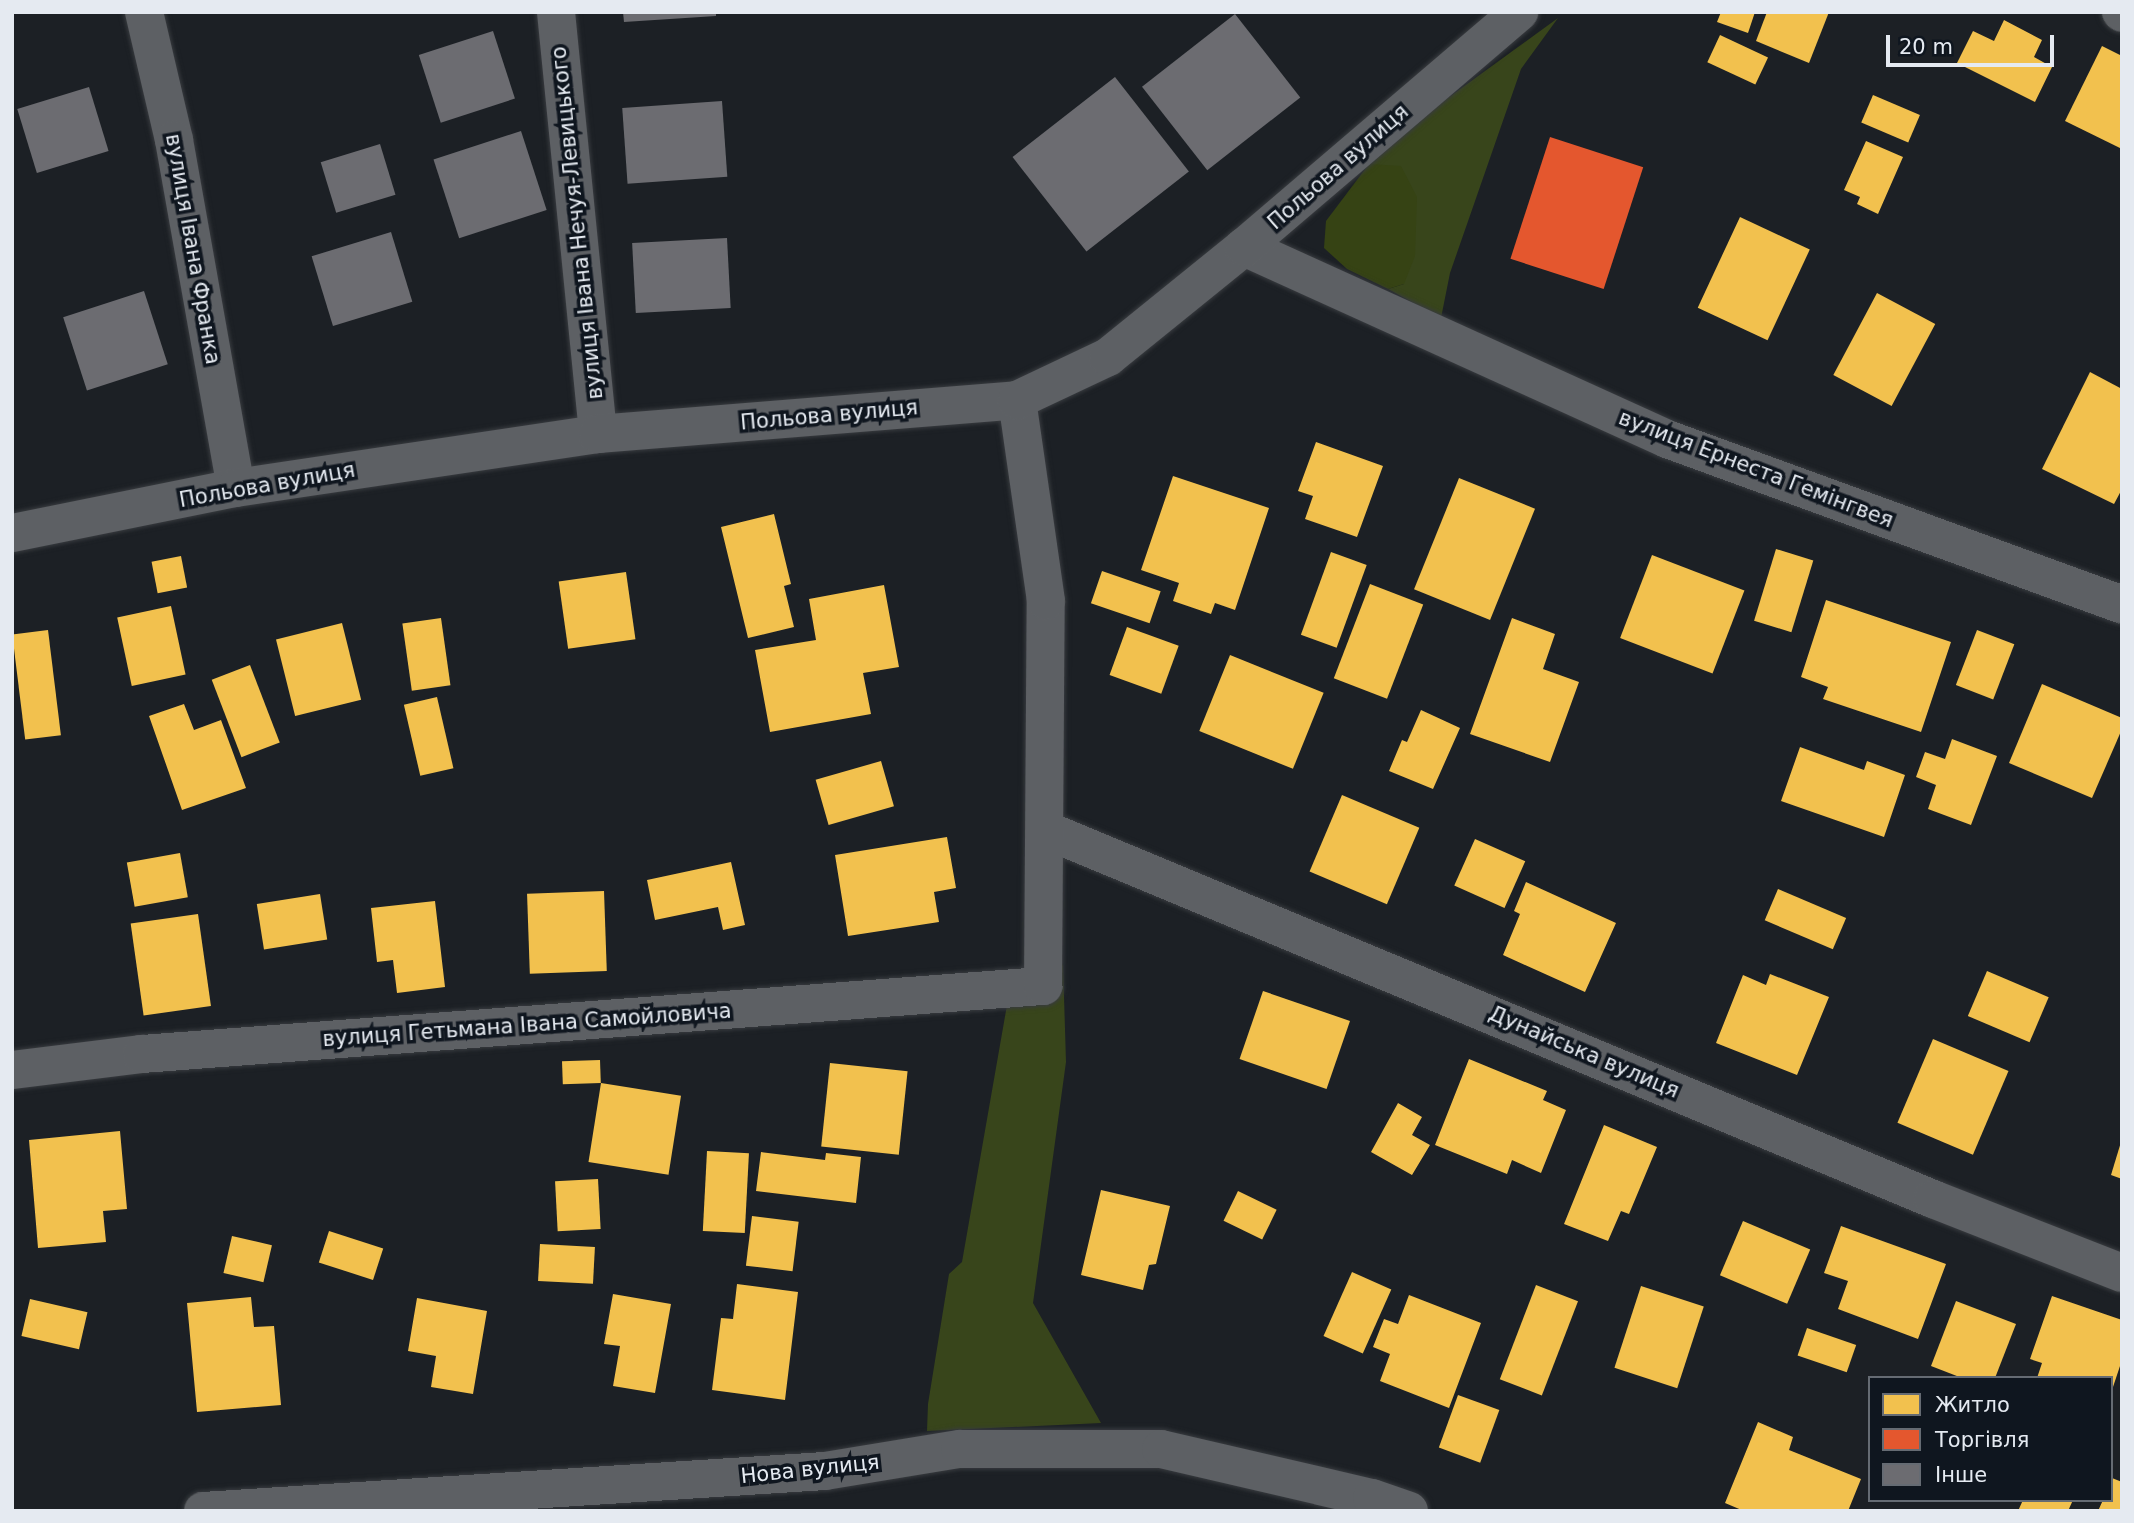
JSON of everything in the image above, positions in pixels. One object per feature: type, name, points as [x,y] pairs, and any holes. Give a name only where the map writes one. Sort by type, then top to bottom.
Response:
[{"type":"street","name":"вулиця Івана Франка","points":[[144,12],[174,139],[236,488]]},
{"type":"street","name":"вулиця Івана Нечуя-Левицького","points":[[556,12],[598,434]]},
{"type":"street","name":"Польова вулиця","points":[[12,533],[236,488],[598,434],[1017,400],[1108,357],[1244,247],[1519,12]]},
{"type":"street","name":"вулиця Ернеста Гемінгвея","points":[[1244,247],[1667,439],[2122,604]]},
{"type":"street","points":[[1017,400],[1046,601],[1046,830]]},
{"type":"street","name":"вулиця Гетьмана Івана Самойловича","points":[[12,1070],[142,1054],[1043,986],[1046,830]]},
{"type":"street","name":"Дунайська вулиця","points":[[1046,830],[1933,1199],[2122,1273]]},
{"type":"street","name":"Нова вулиця","points":[[203,1511],[825,1471],[960,1449],[1161,1449],[1372,1498],[1409,1511]]},
{"type":"green space","points":[[1558,18],[1521,69],[1450,273],[1441,318],[1388,289],[1404,284],[1369,164],[1434,108]]},
{"type":"green space","points":[[1369,164],[1401,166],[1417,197],[1415,256],[1404,284],[1388,289],[1347,269],[1324,248],[1326,221]]},
{"type":"green space","points":[[1063,963],[1066,1062],[1033,1303],[1101,1423],[927,1431],[928,1404],[949,1274],[962,1262],[1007,1005],[1055,989]]},
{"type":"building: Житло","points":[[1721,12],[1755,12],[1748,33],[1717,22]]},
{"type":"building: Житло","points":[[1767,12],[1829,12],[1809,63],[1756,41]]},
{"type":"building: Житло","points":[[2004,20],[2042,40],[2034,57],[2052,67],[2035,102],[1957,63],[1973,31],[1994,41]]},
{"type":"building: Житло","points":[[1720,35],[1768,57],[1755,85],[1707,62]]},
{"type":"building: Житло","points":[[2102,46],[2122,56],[2122,149],[2065,121]]},
{"type":"building: Житло","points":[[1873,95],[1920,115],[1908,143],[1861,123]]},
{"type":"building: Житло","points":[[1866,141],[1903,157],[1878,214],[1857,204],[1860,197],[1844,190]]},
{"type":"building: Житло","points":[[1740,217],[1810,250],[1768,340],[1698,308]]},
{"type":"building: Житло","points":[[1877,293],[1935,324],[1892,406],[1833,375]]},
{"type":"building: Житло","points":[[2090,372],[2122,389],[2122,489],[2114,504],[2042,469]]},
{"type":"building: Житло","points":[[1316,442],[1383,466],[1357,537],[1305,519],[1313,496],[1298,491]]},
{"type":"building: Житло","points":[[1173,476],[1269,508],[1235,610],[1215,603],[1211,614],[1173,601],[1179,583],[1141,570]]},
{"type":"building: Житло","points":[[1459,478],[1535,509],[1490,620],[1414,589]]},
{"type":"building: Житло","points":[[774,514],[791,584],[784,586],[794,627],[748,638],[721,527]]},
{"type":"building: Житло","points":[[1776,549],[1813,560],[1791,632],[1754,621]]},
{"type":"building: Житло","points":[[1331,552],[1367,565],[1337,648],[1301,635]]},
{"type":"building: Житло","points":[[1652,555],[1744,590],[1713,674],[1620,638]]},
{"type":"building: Житло","points":[[181,556],[187,587],[158,593],[152,562]]},
{"type":"building: Житло","points":[[1102,571],[1161,591],[1150,623],[1091,603]]},
{"type":"building: Житло","points":[[626,572],[635,639],[568,649],[559,581]]},
{"type":"building: Житло","points":[[1370,584],[1423,604],[1387,699],[1334,678]]},
{"type":"building: Житло","points":[[884,585],[899,667],[863,673],[871,714],[770,732],[755,650],[816,640],[809,599]]},
{"type":"building: Житло","points":[[1826,600],[1951,642],[1921,732],[1823,699],[1828,687],[1801,677]]},
{"type":"building: Житло","points":[[171,606],[186,674],[132,686],[117,617]]},
{"type":"building: Житло","points":[[441,618],[450,685],[412,691],[402,623]]},
{"type":"building: Житло","points":[[1512,618],[1555,634],[1543,669],[1579,682],[1550,762],[1470,734]]},
{"type":"building: Житло","points":[[342,623],[361,700],[295,716],[276,639]]},
{"type":"building: Житло","points":[[1127,627],[1179,646],[1161,694],[1110,675]]},
{"type":"building: Житло","points":[[48,630],[61,735],[25,740],[12,634]]},
{"type":"building: Житло","points":[[1977,630],[2014,644],[1993,699],[1956,685]]},
{"type":"building: Житло","points":[[1230,655],[1324,693],[1293,769],[1199,731]]},
{"type":"building: Житло","points":[[250,665],[280,742],[241,757],[212,680]]},
{"type":"building: Житло","points":[[2042,684],[2122,718],[2122,729],[2092,798],[2009,763]]},
{"type":"building: Житло","points":[[437,697],[453,768],[420,776],[404,705]]},
{"type":"building: Житло","points":[[184,704],[194,730],[221,720],[246,788],[182,810],[149,716]]},
{"type":"building: Житло","points":[[1421,710],[1460,728],[1433,789],[1389,771],[1402,740],[1407,742]]},
{"type":"building: Житло","points":[[1952,739],[1997,756],[1971,825],[1928,809],[1936,785],[1916,777],[1925,752],[1945,759]]},
{"type":"building: Житло","points":[[1800,747],[1864,770],[1867,761],[1905,775],[1884,837],[1781,801]]},
{"type":"building: Житло","points":[[881,761],[894,806],[829,825],[816,780]]},
{"type":"building: Житло","points":[[1342,795],[1419,828],[1387,904],[1310,871]]},
{"type":"building: Житло","points":[[947,837],[956,888],[934,892],[939,922],[848,936],[835,855]]},
{"type":"building: Житло","points":[[1475,839],[1525,861],[1505,908],[1454,886]]},
{"type":"building: Житло","points":[[180,853],[188,897],[135,907],[127,862]]},
{"type":"building: Житло","points":[[731,862],[745,925],[723,930],[718,907],[655,920],[647,880]]},
{"type":"building: Житло","points":[[1526,882],[1616,923],[1585,992],[1503,955],[1520,914],[1514,911]]},
{"type":"building: Житло","points":[[1778,889],[1846,918],[1833,949],[1765,920]]},
{"type":"building: Житло","points":[[604,891],[607,971],[530,974],[527,894]]},
{"type":"building: Житло","points":[[320,894],[327,939],[264,949],[257,904]]},
{"type":"building: Житло","points":[[435,901],[445,987],[397,993],[393,960],[377,962],[371,908]]},
{"type":"building: Житло","points":[[198,914],[211,1006],[144,1016],[131,923]]},
{"type":"building: Житло","points":[[1987,971],[2049,997],[2030,1042],[1968,1016]]},
{"type":"building: Житло","points":[[1770,974],[1829,997],[1797,1075],[1716,1043],[1743,975],[1766,985]]},
{"type":"building: Житло","points":[[1263,991],[1350,1021],[1327,1089],[1240,1059]]},
{"type":"building: Житло","points":[[1933,1039],[2008,1071],[1973,1155],[1897,1123]]},
{"type":"building: Житло","points":[[1469,1059],[1547,1091],[1543,1100],[1566,1110],[1541,1173],[1512,1160],[1507,1174],[1435,1145]]},
{"type":"building: Житло","points":[[600,1060],[601,1083],[563,1084],[562,1061]]},
{"type":"building: Житло","points":[[830,1063],[908,1071],[899,1155],[821,1147]]},
{"type":"building: Житло","points":[[601,1083],[681,1096],[668,1175],[588,1162]]},
{"type":"building: Житло","points":[[1398,1103],[1422,1117],[1412,1135],[1430,1145],[1412,1175],[1371,1152]]},
{"type":"building: Житло","points":[[1604,1125],[1657,1147],[1629,1214],[1621,1211],[1608,1241],[1564,1224]]},
{"type":"building: Житло","points":[[120,1131],[127,1209],[103,1211],[106,1242],[38,1248],[29,1140]]},
{"type":"building: Житло","points":[[2122,1142],[2122,1179],[2111,1175]]},
{"type":"building: Житло","points":[[707,1151],[749,1153],[745,1233],[703,1231]]},
{"type":"building: Житло","points":[[761,1152],[825,1160],[826,1153],[861,1157],[856,1203],[756,1191]]},
{"type":"building: Житло","points":[[598,1179],[601,1229],[558,1231],[555,1181]]},
{"type":"building: Житло","points":[[1101,1190],[1170,1206],[1156,1264],[1149,1265],[1143,1290],[1081,1275]]},
{"type":"building: Житло","points":[[1238,1191],[1277,1210],[1262,1240],[1224,1221]]},
{"type":"building: Житло","points":[[752,1216],[799,1222],[793,1271],[746,1266]]},
{"type":"building: Житло","points":[[1743,1221],[1810,1250],[1787,1304],[1720,1275]]},
{"type":"building: Житло","points":[[1841,1226],[1946,1264],[1918,1339],[1838,1309],[1848,1281],[1824,1273]]},
{"type":"building: Житло","points":[[329,1231],[383,1249],[373,1280],[319,1262]]},
{"type":"building: Житло","points":[[232,1236],[272,1245],[263,1282],[223,1273]]},
{"type":"building: Житло","points":[[540,1244],[595,1247],[593,1284],[538,1281]]},
{"type":"building: Житло","points":[[1352,1272],[1391,1289],[1363,1353],[1324,1336]]},
{"type":"building: Житло","points":[[737,1284],[798,1292],[785,1400],[712,1390],[721,1318],[733,1319]]},
{"type":"building: Житло","points":[[1536,1285],[1578,1301],[1542,1395],[1500,1379]]},
{"type":"building: Житло","points":[[1641,1286],[1704,1306],[1677,1388],[1614,1368]]},
{"type":"building: Житло","points":[[613,1294],[671,1304],[655,1393],[613,1386],[620,1346],[604,1344]]},
{"type":"building: Житло","points":[[1409,1295],[1481,1323],[1449,1408],[1380,1381],[1390,1354],[1373,1347],[1384,1319],[1398,1324]]},
{"type":"building: Житло","points":[[2052,1296],[2122,1320],[2122,1360],[2113,1387],[2113,1376],[2038,1376],[2042,1363],[2030,1359]]},
{"type":"building: Житло","points":[[251,1297],[254,1327],[274,1326],[281,1405],[197,1412],[187,1303]]},
{"type":"building: Житло","points":[[417,1298],[487,1311],[473,1394],[431,1387],[436,1356],[408,1351]]},
{"type":"building: Житло","points":[[30,1299],[87,1312],[79,1349],[21,1336]]},
{"type":"building: Житло","points":[[1956,1301],[2016,1324],[1996,1376],[1957,1376],[1931,1366]]},
{"type":"building: Житло","points":[[1807,1328],[1856,1345],[1847,1372],[1798,1355]]},
{"type":"building: Житло","points":[[1458,1395],[1499,1410],[1480,1463],[1439,1448]]},
{"type":"building: Житло","points":[[1758,1422],[1793,1437],[1789,1450],[1861,1479],[1848,1511],[1744,1511],[1725,1503]]},
{"type":"building: Житло","points":[[2113,1478],[2122,1482],[2122,1511],[2098,1511],[2102,1502],[2113,1502]]},
{"type":"building: Житло","points":[[2022,1502],[2072,1502],[2068,1511],[2018,1511]]},
{"type":"building: Торгівля","points":[[1550,137],[1643,167],[1604,289],[1510,259]]},
{"type":"building: Інше","points":[[623,12],[716,12],[716,16],[624,22]]},
{"type":"building: Інше","points":[[1235,14],[1300,98],[1207,170],[1142,87]]},
{"type":"building: Інше","points":[[493,31],[515,99],[441,123],[419,55]]},
{"type":"building: Інше","points":[[1115,77],[1189,172],[1086,252],[1013,157]]},
{"type":"building: Інше","points":[[89,87],[109,151],[37,173],[17,109]]},
{"type":"building: Інше","points":[[722,101],[727,177],[628,184],[622,108]]},
{"type":"building: Інше","points":[[521,131],[547,210],[459,238],[434,159]]},
{"type":"building: Інше","points":[[380,144],[395,195],[336,213],[321,162]]},
{"type":"building: Інше","points":[[391,232],[412,302],[333,326],[312,256]]},
{"type":"building: Інше","points":[[727,238],[731,308],[636,313],[632,243]]},
{"type":"building: Інше","points":[[144,291],[168,364],[87,390],[63,317]]}]
